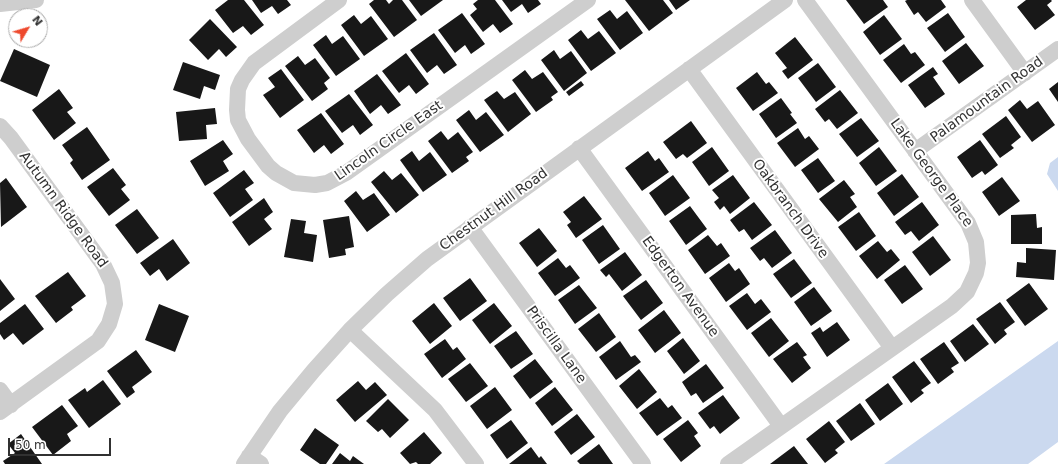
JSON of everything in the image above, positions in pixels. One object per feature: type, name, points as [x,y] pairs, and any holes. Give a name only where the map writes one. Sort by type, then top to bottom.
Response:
[{"type":"street","points":[[0,4],[36,0]]},
{"type":"street","name":"Lincoln Circle East","points":[[339,0],[254,63],[242,80],[238,90],[238,120],[248,139],[268,166],[276,173],[294,182],[321,184],[337,179],[346,174],[588,0]]},
{"type":"street","name":"Chestnut Hill Road","points":[[251,461],[280,411],[314,370],[350,330],[416,269],[470,227],[785,0]]},
{"type":"street","name":"Lake George Place","points":[[728,464],[960,300],[972,283],[978,263],[976,242],[968,223],[805,0]]},
{"type":"street","points":[[972,0],[1025,73]]},
{"type":"street","name":"Palamountain Road","points":[[915,151],[1058,49]]},
{"type":"street","name":"Oakbranch Drive","points":[[689,69],[892,348]]},
{"type":"street","name":"Autumn Ridge Road","points":[[0,126],[11,138],[103,264],[109,274],[114,294],[113,314],[109,324],[98,341],[5,408]]},
{"type":"street","name":"Edgerton Avenue","points":[[579,148],[781,426]]},
{"type":"street","name":"Priscilla Lane","points":[[470,227],[642,464]]},
{"type":"street","points":[[350,330],[435,410],[476,464]]},
{"type":"street","points":[[0,390],[5,408]]},
{"type":"water","points":[[1058,157],[1058,191],[1047,174],[1050,163]]},
{"type":"water","points":[[1058,341],[1058,442],[1028,464],[884,464]]},
{"type":"building","points":[[228,0],[244,0],[264,25],[251,35],[243,26],[233,33],[215,10]]},
{"type":"building","points":[[252,0],[287,0],[291,5],[278,14],[272,6],[261,13]]},
{"type":"building","points":[[374,0],[386,0],[389,4],[393,0],[402,0],[417,20],[394,37],[369,4]]},
{"type":"building","points":[[409,0],[443,0],[421,16]]},
{"type":"building","points":[[478,0],[495,0],[513,24],[500,33],[493,24],[483,32],[470,15],[477,9],[473,4]]},
{"type":"building","points":[[502,0],[538,0],[541,4],[528,13],[522,4],[511,12]]},
{"type":"building","points":[[625,0],[663,0],[673,13],[649,31]]},
{"type":"building","points":[[669,0],[690,0],[676,10]]},
{"type":"building","points":[[846,0],[883,0],[888,7],[864,24]]},
{"type":"building","points":[[941,0],[946,7],[926,22],[918,12],[914,15],[905,1]]},
{"type":"building","points":[[1026,0],[1051,0],[1052,1],[1047,5],[1055,15],[1035,30],[1017,7]]},
{"type":"building","points":[[610,10],[617,19],[627,11],[643,33],[620,50],[597,19]]},
{"type":"building","points":[[462,13],[485,44],[471,54],[465,45],[455,53],[438,30]]},
{"type":"building","points":[[948,13],[965,37],[945,52],[927,28]]},
{"type":"building","points":[[354,15],[361,24],[371,16],[388,39],[364,56],[341,25]]},
{"type":"building","points":[[884,15],[902,39],[880,55],[863,32]]},
{"type":"building","points":[[210,19],[237,47],[226,57],[219,49],[208,60],[189,40]]},
{"type":"building","points":[[581,30],[588,39],[599,31],[616,53],[591,71],[568,40]]},
{"type":"building","points":[[434,33],[457,65],[444,74],[437,65],[427,73],[410,50]]},
{"type":"building","points":[[326,35],[332,44],[343,36],[360,59],[336,76],[313,45]]},
{"type":"building","points":[[795,37],[813,60],[788,79],[782,71],[787,68],[775,53]]},
{"type":"building","points":[[966,43],[984,66],[959,84],[942,61]]},
{"type":"building","points":[[904,44],[911,54],[915,52],[925,65],[901,83],[883,60]]},
{"type":"building","points":[[14,49],[50,65],[37,97],[0,81]]},
{"type":"building","points":[[554,50],[560,59],[571,51],[587,73],[564,91],[541,60]]},
{"type":"building","points":[[406,53],[429,84],[416,94],[409,85],[399,93],[382,71]]},
{"type":"building","points":[[298,56],[305,65],[315,58],[330,78],[324,83],[328,89],[312,101],[285,66]]},
{"type":"building","points":[[183,62],[220,75],[215,90],[204,86],[200,99],[173,90]]},
{"type":"building","points":[[818,63],[836,87],[816,102],[798,78]]},
{"type":"building","points":[[933,67],[938,74],[933,77],[945,94],[925,108],[908,85]]},
{"type":"building","points":[[281,69],[304,100],[280,118],[263,95],[275,87],[268,78]]},
{"type":"building","points":[[525,70],[532,79],[543,72],[558,92],[551,97],[553,100],[536,112],[512,80]]},
{"type":"building","points":[[757,72],[766,84],[769,82],[778,93],[753,111],[736,88]]},
{"type":"building","points":[[377,74],[401,105],[388,114],[381,105],[370,114],[354,91]]},
{"type":"building","points":[[581,81],[584,85],[569,96],[566,92]]},
{"type":"building","points":[[1058,82],[1058,102],[1049,89]]},
{"type":"building","points":[[59,89],[73,108],[67,112],[76,123],[54,140],[32,110]]},
{"type":"building","points":[[840,90],[858,113],[837,129],[829,119],[825,122],[815,109]]},
{"type":"building","points":[[497,91],[504,99],[515,92],[531,114],[508,132],[484,100]]},
{"type":"building","points":[[349,94],[373,125],[360,135],[353,125],[342,133],[325,111]]},
{"type":"building","points":[[781,98],[797,123],[776,138],[759,114]]},
{"type":"building","points":[[1020,100],[1027,109],[1038,101],[1055,125],[1032,142],[1008,110]]},
{"type":"building","points":[[215,108],[217,124],[206,125],[207,139],[179,141],[176,112]]},
{"type":"building","points":[[469,110],[476,120],[486,112],[504,135],[480,152],[456,120]]},
{"type":"building","points":[[321,113],[344,144],[331,154],[324,145],[314,153],[297,130]]},
{"type":"building","points":[[1006,116],[1021,137],[1011,145],[1014,148],[1000,158],[982,134]]},
{"type":"building","points":[[861,118],[879,141],[857,157],[839,134]]},
{"type":"building","points":[[691,121],[707,143],[687,158],[683,154],[676,159],[663,142]]},
{"type":"building","points":[[87,127],[110,160],[82,180],[70,163],[73,160],[62,145]]},
{"type":"building","points":[[798,128],[805,139],[809,136],[819,149],[795,167],[777,143]]},
{"type":"building","points":[[441,131],[448,140],[458,132],[473,152],[466,157],[469,161],[452,173],[428,141]]},
{"type":"building","points":[[223,140],[233,154],[223,161],[229,171],[205,186],[190,161]]},
{"type":"building","points":[[980,140],[998,165],[985,175],[982,171],[972,178],[957,157]]},
{"type":"building","points":[[712,147],[729,171],[709,186],[692,162]]},
{"type":"building","points":[[879,147],[897,171],[876,186],[859,163]]},
{"type":"building","points":[[412,151],[419,161],[430,152],[447,175],[423,192],[400,160]]},
{"type":"building","points":[[648,151],[655,161],[659,158],[669,172],[642,191],[625,168]]},
{"type":"building","points":[[818,158],[835,181],[818,193],[801,170]]},
{"type":"building","points":[[113,168],[126,185],[121,189],[130,200],[109,216],[87,187]]},
{"type":"building","points":[[244,170],[254,183],[245,189],[253,200],[230,217],[213,193]]},
{"type":"building","points":[[384,171],[392,180],[401,173],[419,195],[396,213],[371,182]]},
{"type":"building","points":[[902,174],[919,197],[894,216],[877,193]]},
{"type":"building","points":[[673,175],[690,198],[665,216],[649,193]]},
{"type":"building","points":[[733,175],[750,198],[730,214],[724,206],[720,210],[714,202],[719,198],[712,190]]},
{"type":"building","points":[[1002,177],[1020,201],[999,216],[982,192]]},
{"type":"building","points":[[6,178],[27,207],[1,227],[0,183]]},
{"type":"building","points":[[844,180],[855,194],[850,197],[857,207],[838,222],[819,199]]},
{"type":"building","points":[[356,191],[363,200],[374,193],[390,215],[367,232],[344,201]]},
{"type":"building","points":[[584,196],[602,219],[576,238],[567,225],[571,222],[563,212]]},
{"type":"building","points":[[264,198],[273,212],[264,219],[272,229],[249,246],[232,222]]},
{"type":"building","points":[[754,202],[772,225],[752,240],[744,229],[739,232],[730,220]]},
{"type":"building","points":[[922,202],[939,225],[919,241],[911,231],[905,235],[895,222]]},
{"type":"building","points":[[690,206],[707,229],[686,245],[669,221]]},
{"type":"building","points":[[137,209],[159,238],[137,254],[115,225]]},
{"type":"building","points":[[859,212],[876,236],[856,251],[838,227]]},
{"type":"building","points":[[1036,214],[1037,228],[1042,227],[1042,244],[1011,244],[1011,215]]},
{"type":"building","points":[[349,216],[354,247],[345,249],[346,255],[329,258],[323,220]]},
{"type":"building","points":[[291,219],[306,221],[304,233],[317,235],[313,262],[284,257]]},
{"type":"building","points":[[603,225],[620,249],[599,264],[582,240]]},
{"type":"building","points":[[539,228],[557,251],[537,267],[519,243]]},
{"type":"building","points":[[775,230],[792,253],[772,268],[764,258],[760,261],[750,248]]},
{"type":"building","points":[[708,235],[717,246],[721,243],[730,256],[705,274],[688,250]]},
{"type":"building","points":[[933,236],[951,260],[930,276],[912,252]]},
{"type":"building","points":[[173,239],[190,263],[167,281],[159,269],[150,276],[140,263]]},
{"type":"building","points":[[878,241],[887,252],[891,249],[900,260],[877,279],[859,256]]},
{"type":"building","points":[[1026,248],[1056,250],[1054,280],[1016,277],[1017,262],[1026,263]]},
{"type":"building","points":[[625,252],[642,275],[622,291],[609,274],[606,277],[600,270]]},
{"type":"building","points":[[558,258],[566,268],[570,265],[580,278],[555,296],[538,273]]},
{"type":"building","points":[[794,259],[812,283],[791,298],[773,274]]},
{"type":"building","points":[[729,263],[735,271],[739,268],[750,284],[726,302],[709,278]]},
{"type":"building","points":[[905,265],[923,289],[902,304],[884,280]]},
{"type":"building","points":[[68,272],[86,296],[71,307],[73,310],[56,323],[35,296]]},
{"type":"building","points":[[470,278],[487,301],[460,321],[443,298]]},
{"type":"building","points":[[0,279],[15,299],[0,311]]},
{"type":"building","points":[[646,280],[663,303],[641,320],[623,296]]},
{"type":"building","points":[[1029,283],[1048,309],[1025,326],[1006,300]]},
{"type":"building","points":[[579,285],[597,308],[575,324],[558,300]]},
{"type":"building","points":[[814,287],[832,311],[811,326],[794,302]]},
{"type":"building","points":[[747,293],[755,304],[761,299],[771,312],[747,330],[729,306]]},
{"type":"building","points":[[1000,302],[1015,322],[1004,330],[1007,334],[995,344],[976,319]]},
{"type":"building","points":[[434,303],[452,326],[430,344],[412,321]]},
{"type":"building","points":[[494,303],[512,326],[490,344],[472,320]]},
{"type":"building","points":[[25,304],[44,329],[23,345],[13,333],[4,340],[0,334],[0,323]]},
{"type":"building","points":[[159,304],[189,316],[175,352],[145,340]]},
{"type":"building","points":[[664,310],[681,333],[655,353],[638,330]]},
{"type":"building","points":[[599,313],[616,337],[596,352],[578,329]]},
{"type":"building","points":[[771,318],[789,341],[769,357],[751,333]]},
{"type":"building","points":[[837,322],[850,340],[827,357],[811,333],[820,327],[823,332]]},
{"type":"building","points":[[973,324],[989,344],[965,362],[950,341]]},
{"type":"building","points":[[516,331],[533,354],[511,369],[494,346]]},
{"type":"building","points":[[683,338],[700,361],[684,374],[667,351]]},
{"type":"building","points":[[445,339],[453,350],[457,347],[466,359],[442,378],[424,354]]},
{"type":"building","points":[[620,341],[631,357],[635,355],[641,362],[616,380],[599,357]]},
{"type":"building","points":[[797,342],[807,355],[803,357],[811,368],[792,383],[773,359]]},
{"type":"building","points":[[944,342],[959,363],[951,368],[954,372],[938,384],[920,359]]},
{"type":"building","points":[[136,350],[152,372],[132,387],[135,392],[127,398],[107,371]]},
{"type":"building","points":[[535,359],[553,382],[530,399],[513,376]]},
{"type":"building","points":[[914,361],[931,383],[921,390],[924,393],[911,403],[892,377]]},
{"type":"building","points":[[470,363],[488,386],[466,402],[448,379]]},
{"type":"building","points":[[706,364],[724,388],[703,403],[696,393],[691,396],[682,382]]},
{"type":"building","points":[[639,369],[657,392],[637,409],[619,386]]},
{"type":"building","points":[[103,380],[121,404],[89,428],[68,400],[85,388],[87,392]]},
{"type":"building","points":[[358,381],[366,390],[375,382],[387,395],[355,422],[336,400]]},
{"type":"building","points":[[888,383],[903,404],[880,421],[865,400]]},
{"type":"building","points":[[495,387],[512,410],[487,429],[470,406]]},
{"type":"building","points":[[555,387],[573,410],[552,426],[535,403]]},
{"type":"building","points":[[723,395],[740,418],[720,434],[714,426],[710,429],[698,413]]},
{"type":"building","points":[[660,398],[668,408],[672,405],[682,418],[657,436],[639,413]]},
{"type":"building","points":[[388,399],[409,420],[390,438],[382,429],[378,432],[366,421]]},
{"type":"building","points":[[860,403],[875,424],[851,441],[836,421]]},
{"type":"building","points":[[62,405],[78,426],[67,434],[71,441],[53,455],[32,427]]},
{"type":"building","points":[[577,414],[595,437],[571,455],[554,432]]},
{"type":"building","points":[[511,420],[528,443],[507,459],[490,435]]},
{"type":"building","points":[[688,420],[698,433],[694,436],[701,446],[681,462],[663,439]]},
{"type":"building","points":[[829,421],[845,442],[835,450],[838,453],[825,463],[806,439]]},
{"type":"building","points":[[315,428],[339,445],[326,464],[320,464],[300,450]]},
{"type":"building","points":[[424,432],[442,453],[430,464],[418,464],[416,462],[410,464],[400,453]]},
{"type":"building","points":[[21,434],[42,464],[5,464],[3,461],[15,453],[8,444]]},
{"type":"building","points":[[599,444],[613,464],[580,464],[577,461]]},
{"type":"building","points":[[794,446],[808,464],[770,464]]},
{"type":"building","points":[[531,447],[539,458],[541,456],[547,464],[509,464]]},
{"type":"building","points":[[340,453],[350,461],[353,456],[364,464],[332,464]]}]
